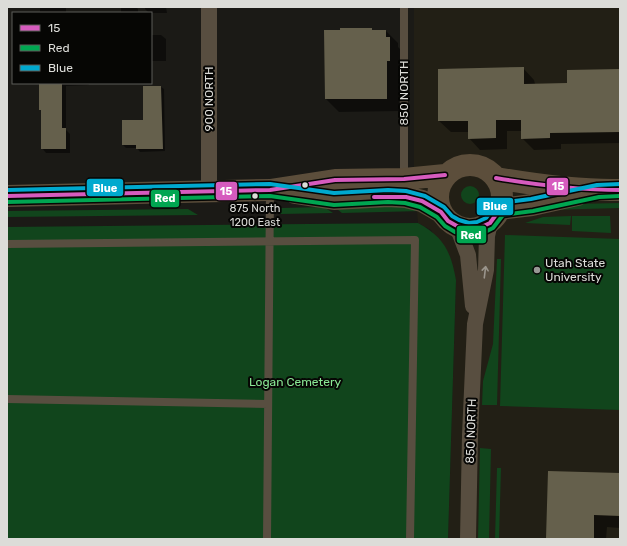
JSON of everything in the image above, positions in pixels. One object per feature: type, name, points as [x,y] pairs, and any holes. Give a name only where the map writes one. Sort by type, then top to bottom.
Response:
[{"type":"main road","points":[[449,219],[438,203],[440,184],[445,175],[453,169],[462,165],[472,164],[481,166],[490,171],[496,178],[502,193],[502,201],[495,216]]},
{"type":"main road","points":[[7,196],[270,190],[335,180],[404,180],[445,175]]},
{"type":"main road","points":[[496,178],[530,184],[598,191],[620,190]]},
{"type":"main road","points":[[270,190],[334,199],[388,196],[406,197],[422,201],[449,219],[468,229],[478,228],[495,216],[532,205],[598,191]]},
{"type":"street","name":"900 NORTH","points":[[209,7],[209,191]]},
{"type":"street","name":"850 NORTH","points":[[475,324],[486,270],[487,236],[495,216]]},
{"type":"street","name":"850 NORTH","points":[[449,219],[468,255],[475,324],[470,435],[468,539]]},
{"type":"lane","name":"850 NORTH","points":[[404,7],[404,180]]},
{"type":"lane","points":[[267,539],[270,190]]},
{"type":"lane","points":[[7,244],[415,240],[410,539]]},
{"type":"lane","points":[[7,399],[268,404]]},
{"type":"shaded area","name":"Utah State University","points":[[414,7],[620,7],[620,539],[448,539],[456,280],[431,230],[418,223],[414,174]]},
{"type":"green space","points":[[470,186],[476,189],[479,195],[476,201],[470,204],[464,201],[461,195],[464,189]]},
{"type":"green space","points":[[384,203],[422,211],[342,213],[333,206]]},
{"type":"green space","points":[[620,203],[620,208],[546,210],[575,204]]},
{"type":"green space","points":[[324,207],[333,213],[280,214],[281,208]]},
{"type":"green space","points":[[188,209],[198,215],[7,217],[7,211]]},
{"type":"green space","points":[[571,216],[570,225],[525,223],[543,217]]},
{"type":"green space","points":[[572,216],[610,216],[611,233],[572,231]]},
{"type":"green space","name":"Logan Cemetery","points":[[418,223],[427,228],[445,246],[452,261],[456,280],[448,539],[7,539],[7,227]]},
{"type":"green space","points":[[505,235],[620,239],[620,410],[500,406]]},
{"type":"green space","points":[[497,259],[501,259],[497,405],[482,405],[483,381],[493,344]]},
{"type":"green space","points":[[480,448],[491,449],[489,539],[478,539]]},
{"type":"green space","points":[[497,468],[501,468],[499,539],[495,539]]},
{"type":"building","points":[[340,28],[372,28],[372,30],[386,30],[386,37],[390,37],[390,61],[387,61],[387,99],[325,99],[324,30],[340,30]]},
{"type":"building","points":[[524,67],[524,84],[567,83],[567,70],[620,69],[620,132],[550,133],[550,138],[521,139],[521,120],[496,120],[496,138],[468,139],[468,121],[438,121],[438,69]]},
{"type":"building","points":[[39,84],[62,84],[62,128],[66,128],[66,149],[41,149],[41,110],[39,110]]},
{"type":"building","points":[[143,86],[161,86],[163,149],[136,149],[136,145],[122,145],[122,120],[143,120]]},
{"type":"building","points":[[548,471],[620,473],[620,516],[594,515],[594,539],[546,539]]},
{"type":"transit line","name":"15","points":[[7,196],[270,190],[335,180],[404,179],[445,175]]},
{"type":"transit line","name":"15","points":[[496,178],[558,187],[620,190]]},
{"type":"transit line","name":"Blue","points":[[7,190],[270,184],[334,193],[388,190],[406,191],[425,196],[444,207],[452,216],[469,223],[477,222],[486,218],[499,203],[531,199],[597,185],[620,184]]},
{"type":"transit line","name":"Red","points":[[7,202],[270,196],[334,205],[388,202],[405,203],[420,207],[437,217],[445,226],[455,232],[468,235],[481,234],[493,228],[503,215],[533,211],[599,197],[620,196]]},
{"type":"transit line","name":"15","points":[[374,197],[406,197],[422,201],[441,212],[448,221],[457,226],[468,229],[479,228],[490,223],[500,209]]},
{"type":"place","name":"875 North 1200 East","points":[[255,196]]},
{"type":"place","name":"Utah State University","points":[[537,270]]}]
